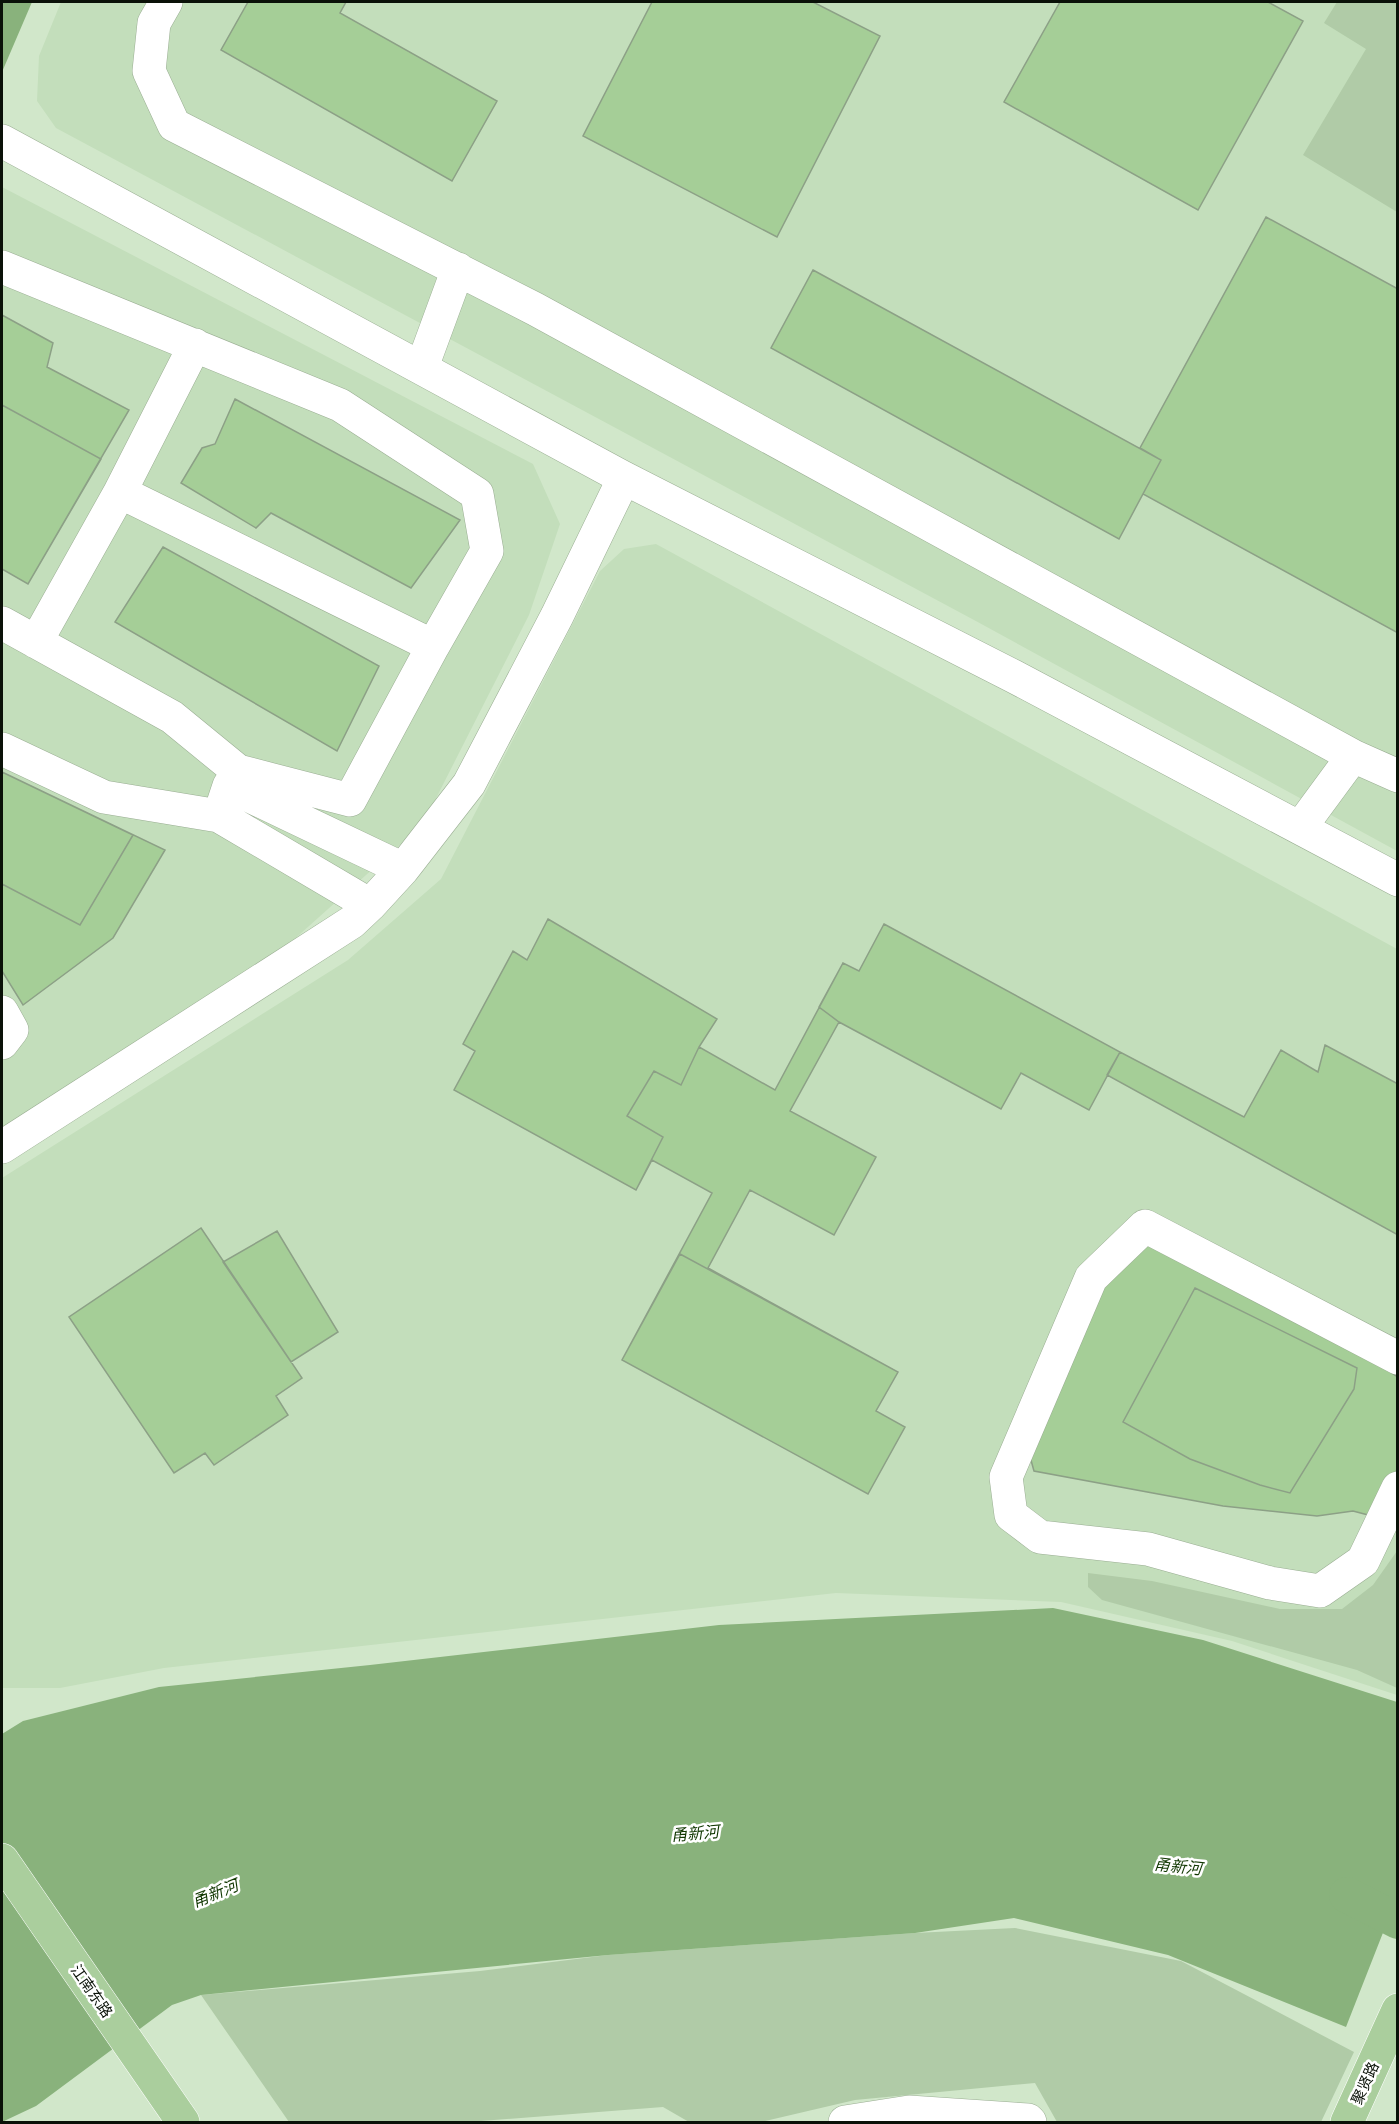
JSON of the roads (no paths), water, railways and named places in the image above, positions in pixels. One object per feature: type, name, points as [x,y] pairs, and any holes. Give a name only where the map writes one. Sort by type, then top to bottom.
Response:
[{"type":"main road","name":"江南东路","points":[[2,1860],[183,2122]]},
{"type":"main road","name":"聚贤路","points":[[1347,2122],[1398,2010]]},
{"type":"street","points":[[166,2],[154,23],[148,71],[174,125],[545,314],[1353,756],[1398,776]]},
{"type":"street","points":[[2,141],[624,478],[1013,676],[1398,880]]},
{"type":"street","points":[[2,267],[340,405],[477,494],[487,551],[350,800],[229,791],[104,797],[2,749]]},
{"type":"street","points":[[422,367],[458,269]]},
{"type":"street","points":[[36,642],[120,492],[195,345]]},
{"type":"street","points":[[2,1147],[352,922],[370,905],[403,869],[469,784],[558,616],[624,478]]},
{"type":"street","points":[[120,492],[433,646]]},
{"type":"street","points":[[2,623],[172,717],[229,791],[370,905]]},
{"type":"street","points":[[1300,828],[1353,756]]},
{"type":"street","points":[[229,791],[403,869]]},
{"type":"street","points":[[2,1012],[12,1030],[2,1043]]},
{"type":"street","points":[[1398,1358],[1145,1226],[1091,1278],[1006,1477],[1011,1515],[1040,1538],[1148,1549],[1270,1583],[1320,1591],[1363,1561],[1398,1488]]},
{"type":"street","points":[[845,2122],[909,2112],[1028,2120],[1030,2122]]},
{"type":"water","points":[[2,2],[32,2],[2,72]]},
{"type":"water","points":[[1053,1608],[1203,1640],[1397,1702],[1397,1897],[1346,2027],[1168,1955],[1014,1918],[915,1933],[608,1955],[201,1995],[172,2005],[36,2106],[2,2122],[2,1734],[23,1721],[159,1687],[719,1625]]},
{"type":"waterway","name":"甬新河","points":[[1347,1895],[1398,1921]]}]
